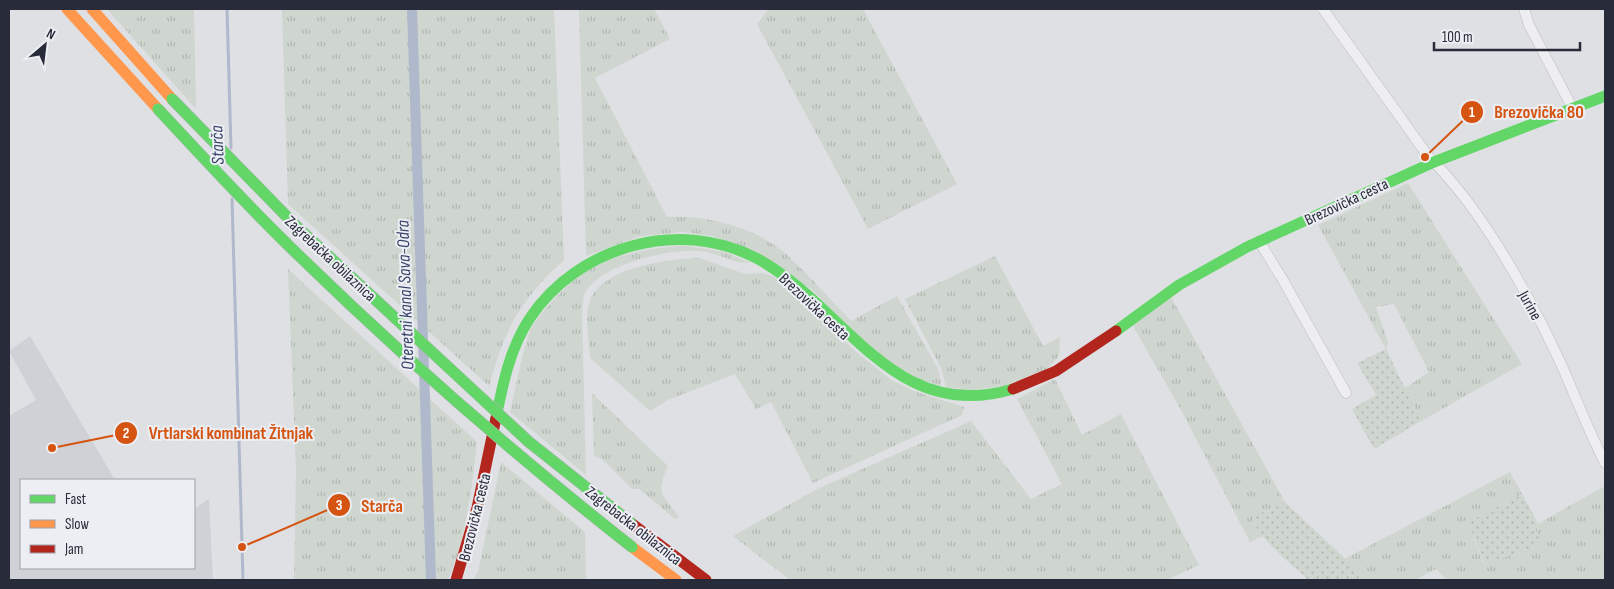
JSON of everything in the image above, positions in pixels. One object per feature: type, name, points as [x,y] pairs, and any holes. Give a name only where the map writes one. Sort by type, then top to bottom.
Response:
[{"type":"main road","name":"Zagrebačka obilaznica","points":[[67,9],[158,109],[286,243],[520,458],[676,580]]},
{"type":"main road","name":"Zagrebačka obilaznica","points":[[92,9],[172,99],[296,226],[508,422],[630,523],[706,580]]},
{"type":"main road","name":"Brezovička cesta","points":[[456,580],[469,544],[505,375],[521,333],[539,305],[552,290],[579,269],[604,255],[640,243],[667,239],[701,240],[738,250],[765,263],[792,281],[857,345],[891,372],[922,387],[968,396],[1012,390],[1043,377],[1091,349],[1197,274],[1259,241],[1434,162],[1605,96]]},
{"type":"street","points":[[1323,9],[1434,162]]},
{"type":"street","points":[[1524,9],[1529,25],[1573,109]]},
{"type":"street","name":"Jurine","points":[[1434,162],[1441,168],[1478,217],[1523,290],[1562,366],[1605,463]]},
{"type":"street","points":[[1259,241],[1346,393]]},
{"type":"shaded area","points":[[30,336],[114,479],[20,479],[20,569],[195,569],[195,508],[209,499],[213,580],[9,580],[9,416],[36,400],[9,351]]},
{"type":"green space","points":[[107,9],[194,9],[196,109]]},
{"type":"green space","points":[[282,9],[554,9],[564,260],[525,302],[516,317],[501,348],[489,386],[288,204]]},
{"type":"green space","points":[[579,9],[654,9],[670,39],[595,78],[667,217],[698,218],[714,221],[746,230],[760,237],[786,254],[851,321],[897,296],[938,369],[942,386],[921,380],[880,357],[811,289],[713,236],[683,232],[641,236],[586,256]]},
{"type":"green space","points":[[766,9],[863,9],[957,184],[868,229],[757,24],[767,11]]},
{"type":"green space","points":[[1408,183],[1522,364],[1421,421],[1405,388],[1429,372],[1394,304],[1376,307],[1388,342],[1386,349],[1318,225]]},
{"type":"green space","points":[[686,246],[725,252],[750,263],[738,262],[712,253],[699,251],[671,252],[638,260],[607,273],[595,281],[585,293],[582,309],[586,475],[510,412],[529,333],[549,305],[579,277],[594,267],[627,254]]},
{"type":"green space","points":[[995,256],[1043,346],[1060,337],[1059,356],[1047,369],[1003,386],[972,390],[946,387],[941,368],[905,299]]},
{"type":"green space","points":[[699,258],[745,274],[762,273],[772,276],[798,295],[855,351],[890,379],[911,390],[964,407],[962,415],[813,483],[771,402],[756,409],[735,374],[668,400],[650,411],[590,358],[587,326],[589,303],[600,286],[626,271],[672,260]]},
{"type":"green space","points":[[288,269],[477,442],[464,530],[448,580],[294,580],[296,471]]},
{"type":"green space","points":[[1171,297],[1285,502],[1259,514],[1253,523],[1263,536],[1250,542],[1180,408],[1133,326]]},
{"type":"green space","points":[[1386,349],[1421,421],[1374,449],[1352,409],[1376,395],[1357,363]]},
{"type":"green space","points":[[1055,379],[1082,435],[1121,414],[1199,565],[1167,580],[790,580],[733,536],[815,490],[971,421],[1031,499],[1062,484],[1017,399]]},
{"type":"green space","points":[[592,393],[668,466],[661,489],[665,498],[679,517],[675,519],[639,489],[632,489],[602,459],[594,456]]},
{"type":"green space","points":[[501,462],[585,532],[586,580],[473,580],[478,572]]},
{"type":"green space","points":[[1510,472],[1522,494],[1468,522],[1484,564],[1542,545],[1534,526],[1605,486],[1605,580],[1447,580],[1436,569],[1415,580],[1368,580],[1344,559]]},
{"type":"green space","points":[[1522,494],[1538,523],[1534,527],[1542,545],[1485,564],[1468,522]]},
{"type":"green space","points":[[1285,502],[1368,580],[1308,580],[1286,560],[1260,533],[1253,519],[1259,514]]},
{"type":"waterway","name":"Starča","points":[[227,9],[231,148]]},
{"type":"waterway","name":"Oteretni kanal Sava-Odra","points":[[412,9],[431,580]]},
{"type":"waterway","name":"Starča","points":[[232,199],[243,580]]},
{"type":"traffic: fast","points":[[1116,331],[1179,285],[1247,247],[1434,162],[1605,96]]},
{"type":"traffic: fast","points":[[172,99],[296,226],[529,442],[631,523]]},
{"type":"traffic: fast","points":[[158,109],[270,227],[369,323],[498,438],[632,547]]},
{"type":"traffic: fast","points":[[496,418],[505,379],[517,341],[530,318],[550,293],[575,273],[603,257],[633,246],[664,240],[696,240],[728,247],[758,259],[789,280],[874,356],[903,376],[935,391],[971,396],[1013,389]]},
{"type":"traffic: slow","points":[[67,9],[158,109]]},
{"type":"traffic: slow","points":[[92,9],[172,99]]},
{"type":"traffic: slow","points":[[632,547],[676,580]]},
{"type":"traffic: jam","points":[[1013,389],[1056,371],[1116,331]]},
{"type":"traffic: jam","points":[[456,580],[477,508],[496,418]]},
{"type":"traffic: jam","points":[[631,523],[706,580]]},
{"type":"place","name":"Brezovička 80","points":[[1425,157]]},
{"type":"place","name":"Vrtlarski kombinat Žitnjak","points":[[52,448]]},
{"type":"place","name":"Starča","points":[[242,547]]}]
